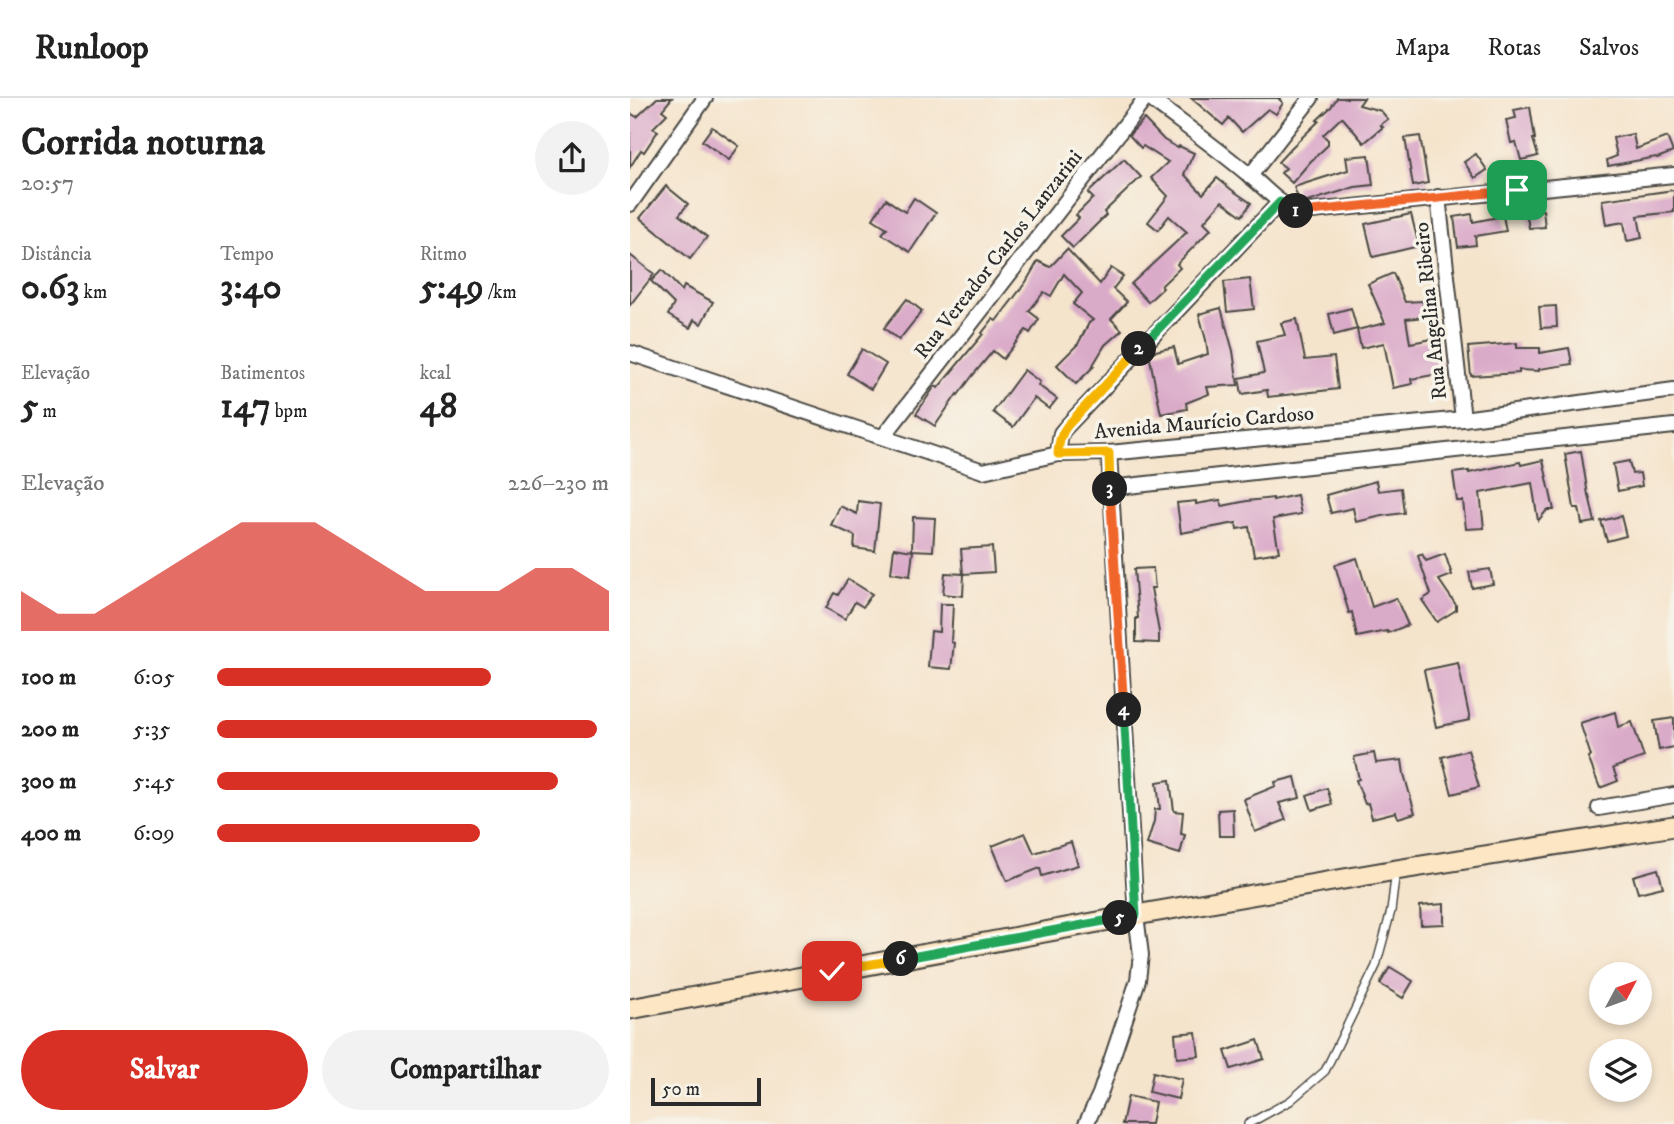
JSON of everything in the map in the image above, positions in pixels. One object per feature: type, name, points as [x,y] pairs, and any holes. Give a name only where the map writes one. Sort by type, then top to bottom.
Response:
[{"type":"main road","points":[[630,1009],[1136,915],[1674,826]]},
{"type":"street","points":[[630,204],[705,98]]},
{"type":"street","points":[[1147,98],[1294,211],[1674,175]]},
{"type":"street","name":"Rua Vereador Carlos Lanzarini","points":[[883,437],[1147,98]]},
{"type":"street","points":[[1250,176],[1311,98]]},
{"type":"street","name":"Rua Angelina Ribeiro","points":[[1438,197],[1463,419]]},
{"type":"street","points":[[1058,454],[1061,433],[1067,426],[1280,202]]},
{"type":"street","name":"Avenida Maurício Cardoso","points":[[630,353],[983,471],[1058,454],[1109,453],[1463,419],[1674,390]]},
{"type":"street","points":[[1110,488],[1674,426]]},
{"type":"street","points":[[1086,1124],[1101,1094],[1138,979],[1141,955],[1136,915],[1109,453]]},
{"type":"street","points":[[1599,808],[1674,795]]},
{"type":"lane","points":[[1248,1124],[1290,1101],[1325,1070],[1376,966],[1391,911],[1396,870]]},
{"type":"building","points":[[657,98],[672,98],[662,110],[667,114],[653,128],[658,131],[630,167],[630,113],[637,117]]},
{"type":"building","points":[[1191,98],[1280,98],[1283,103],[1276,114],[1268,109],[1242,132],[1229,118],[1223,125]]},
{"type":"building","points":[[1337,98],[1364,98],[1359,105],[1381,111],[1388,119],[1380,125],[1383,127],[1364,143],[1342,117],[1323,135],[1328,140],[1328,145],[1292,183],[1281,173],[1286,168],[1278,162],[1319,121],[1317,120]]},
{"type":"building","points":[[1530,107],[1533,139],[1538,156],[1521,160],[1516,142],[1511,143],[1506,120],[1516,118],[1514,110]]},
{"type":"building","points":[[1144,119],[1164,140],[1194,153],[1184,174],[1203,194],[1217,178],[1251,203],[1242,216],[1222,201],[1204,222],[1211,229],[1177,264],[1180,268],[1148,302],[1131,284],[1187,232],[1169,216],[1158,230],[1148,222],[1168,196],[1151,178],[1168,162],[1143,146],[1141,148],[1129,135]]},
{"type":"building","points":[[712,127],[739,146],[729,160],[702,141]]},
{"type":"building","points":[[1633,134],[1636,149],[1667,137],[1673,152],[1657,158],[1608,166],[1607,160],[1617,156],[1613,138]]},
{"type":"building","points":[[1420,136],[1428,183],[1413,186],[1405,138]]},
{"type":"building","points":[[1476,154],[1487,170],[1475,178],[1464,162]]},
{"type":"building","points":[[1369,155],[1373,185],[1355,187],[1307,202],[1299,201],[1294,187],[1348,170],[1346,157]]},
{"type":"building","points":[[1124,159],[1141,177],[1104,212],[1106,215],[1073,248],[1061,236],[1079,218],[1076,215],[1093,198],[1088,193]]},
{"type":"building","points":[[666,186],[688,204],[679,215],[707,237],[690,259],[640,218]]},
{"type":"building","points":[[1674,190],[1674,212],[1638,216],[1642,238],[1627,241],[1624,222],[1606,225],[1602,200]]},
{"type":"building","points":[[914,198],[936,213],[910,252],[882,234],[887,228],[873,219],[886,199],[905,212]]},
{"type":"building","points":[[1543,210],[1545,227],[1529,228],[1526,212]]},
{"type":"building","points":[[1411,214],[1419,246],[1373,257],[1365,224]]},
{"type":"building","points":[[1472,214],[1473,222],[1503,216],[1506,231],[1475,236],[1476,245],[1458,247],[1454,217]]},
{"type":"building","points":[[1067,249],[1100,284],[1111,268],[1123,276],[1113,289],[1127,302],[1111,319],[1122,330],[1105,345],[1094,366],[1076,384],[1057,365],[1078,344],[1093,320],[1073,304],[1082,293],[1064,274],[1051,296],[1044,292],[1029,311],[1039,319],[1030,333],[1026,330],[1003,359],[993,351],[957,394],[935,426],[916,414],[935,386],[938,388],[993,319],[996,321],[1026,282],[1038,261],[1050,267]]},
{"type":"building","points":[[630,255],[654,274],[630,305]]},
{"type":"building","points":[[662,270],[682,291],[684,286],[713,302],[701,324],[694,320],[690,328],[668,315],[674,304],[651,281]]},
{"type":"building","points":[[1393,273],[1405,302],[1423,301],[1424,317],[1406,319],[1410,343],[1438,338],[1444,373],[1411,379],[1412,384],[1393,388],[1384,343],[1361,348],[1357,330],[1385,323],[1368,284]]},
{"type":"building","points":[[1250,279],[1254,309],[1227,312],[1224,282]]},
{"type":"building","points":[[907,299],[922,311],[899,340],[884,328]]},
{"type":"building","points":[[1556,306],[1557,327],[1541,328],[1539,307]]},
{"type":"building","points":[[1221,308],[1233,351],[1238,385],[1207,387],[1209,394],[1186,403],[1187,409],[1161,414],[1149,354],[1174,347],[1178,364],[1208,354],[1199,314]]},
{"type":"building","points":[[1351,308],[1357,329],[1334,335],[1329,314]]},
{"type":"building","points":[[1297,319],[1305,360],[1334,357],[1338,389],[1268,397],[1267,390],[1242,394],[1239,378],[1264,373],[1257,341],[1285,335],[1281,323]]},
{"type":"building","points":[[1517,343],[1517,348],[1540,348],[1540,353],[1569,348],[1572,364],[1539,371],[1519,370],[1519,373],[1471,376],[1468,347]]},
{"type":"building","points":[[862,349],[886,364],[871,389],[847,374]]},
{"type":"building","points":[[1024,370],[1057,399],[1049,409],[1034,398],[1013,427],[993,412]]},
{"type":"building","points":[[1581,451],[1595,522],[1582,524],[1579,508],[1574,508],[1565,454]]},
{"type":"building","points":[[1543,460],[1554,510],[1547,510],[1538,521],[1532,483],[1480,493],[1484,528],[1466,529],[1463,501],[1457,501],[1453,473],[1469,473]]},
{"type":"building","points":[[1629,461],[1632,474],[1640,473],[1642,486],[1618,491],[1613,464]]},
{"type":"building","points":[[1376,481],[1378,491],[1401,488],[1404,513],[1356,522],[1353,508],[1331,513],[1326,495]]},
{"type":"building","points":[[1297,495],[1301,514],[1273,519],[1279,552],[1254,556],[1249,527],[1237,529],[1236,523],[1181,533],[1177,503],[1196,501],[1196,504],[1220,500],[1222,506]]},
{"type":"building","points":[[858,501],[880,504],[875,551],[854,548],[855,536],[831,525],[840,506],[857,514]]},
{"type":"building","points":[[1621,516],[1626,536],[1607,541],[1601,521]]},
{"type":"building","points":[[913,517],[935,518],[933,551],[912,550]]},
{"type":"building","points":[[992,547],[994,572],[963,574],[961,549]]},
{"type":"building","points":[[894,548],[913,551],[910,576],[891,573]]},
{"type":"building","points":[[1422,554],[1426,561],[1445,554],[1452,575],[1439,580],[1456,605],[1456,610],[1437,622],[1422,600],[1431,594],[1418,556]]},
{"type":"building","points":[[1357,558],[1372,607],[1396,598],[1408,625],[1388,633],[1387,631],[1357,637],[1352,612],[1349,613],[1335,565]]},
{"type":"building","points":[[1153,568],[1155,588],[1151,588],[1159,643],[1136,642],[1138,618],[1134,569]]},
{"type":"building","points":[[1490,569],[1493,584],[1472,588],[1469,572]]},
{"type":"building","points":[[945,573],[964,574],[963,596],[943,594]]},
{"type":"building","points":[[848,579],[872,594],[863,607],[855,602],[845,619],[826,608],[834,593],[838,595]]},
{"type":"building","points":[[940,604],[953,604],[951,642],[954,643],[951,669],[928,667],[931,631],[939,632]]},
{"type":"building","points":[[1458,663],[1470,720],[1436,727],[1424,670]]},
{"type":"building","points":[[1615,712],[1618,727],[1632,722],[1644,757],[1613,768],[1618,781],[1600,788],[1588,757],[1591,756],[1580,723]]},
{"type":"building","points":[[1674,718],[1674,747],[1659,750],[1654,721]]},
{"type":"building","points":[[1468,750],[1479,787],[1452,794],[1442,757]]},
{"type":"building","points":[[1374,753],[1376,763],[1402,760],[1415,813],[1398,818],[1396,812],[1372,818],[1368,803],[1365,804],[1356,780],[1359,779],[1354,757]]},
{"type":"building","points":[[1295,777],[1300,798],[1279,803],[1286,820],[1255,832],[1244,799],[1276,786],[1275,782]]},
{"type":"building","points":[[1170,780],[1174,811],[1183,812],[1181,834],[1185,835],[1180,854],[1147,844],[1155,809],[1160,809],[1157,782]]},
{"type":"building","points":[[1327,788],[1332,804],[1312,810],[1307,795]]},
{"type":"building","points":[[1233,809],[1234,836],[1219,836],[1218,810]]},
{"type":"building","points":[[1025,833],[1034,853],[1071,842],[1078,865],[1042,876],[1040,868],[1007,881],[992,846]]},
{"type":"building","points":[[1658,869],[1663,887],[1638,893],[1633,876]]},
{"type":"building","points":[[1444,904],[1444,924],[1421,925],[1420,906]]},
{"type":"building","points":[[1390,967],[1413,981],[1403,998],[1380,984]]},
{"type":"building","points":[[1196,1032],[1199,1056],[1177,1058],[1175,1034]]},
{"type":"building","points":[[1258,1040],[1264,1059],[1231,1069],[1225,1051]]},
{"type":"building","points":[[1153,1072],[1182,1079],[1178,1099],[1149,1092]]},
{"type":"building","points":[[1128,1096],[1155,1102],[1151,1124],[1122,1124]]},
{"type":"route","points":[[832,971],[1136,915],[1109,453],[1058,454],[1061,433],[1280,202],[1294,211],[1302,212],[1517,190]]}]
